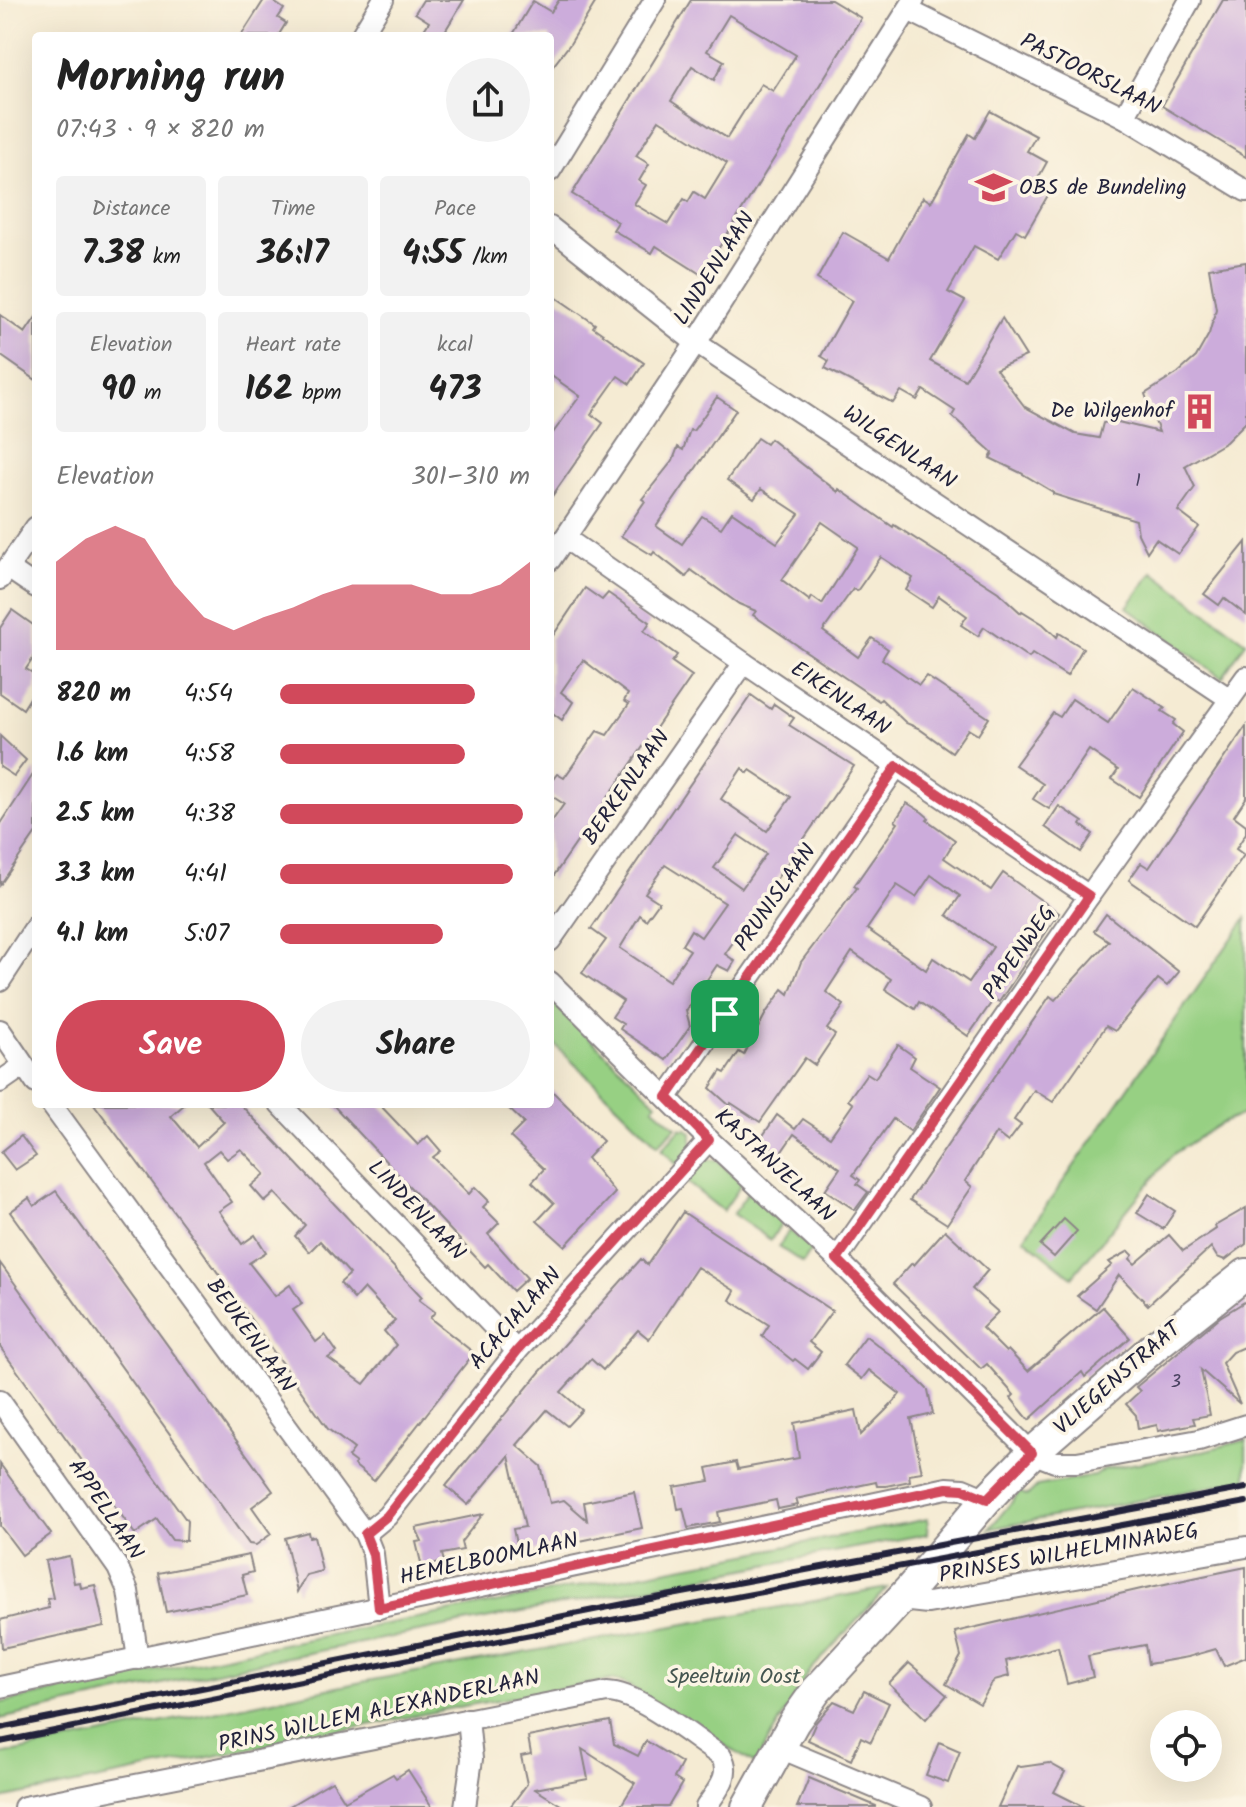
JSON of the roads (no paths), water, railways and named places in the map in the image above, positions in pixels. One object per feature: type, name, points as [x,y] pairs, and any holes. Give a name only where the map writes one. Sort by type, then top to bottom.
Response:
[{"type":"main road","name":"VLIEGENSTRAAT","points":[[747,1807],[816,1691],[987,1499],[1032,1453],[1155,1346],[1246,1274]]},
{"type":"street","points":[[363,32],[383,0]]},
{"type":"street","points":[[554,164],[655,0]]},
{"type":"street","points":[[1124,117],[1190,0]]},
{"type":"street","name":"PASTOORSLAAN","points":[[912,3],[1124,117],[1246,191]]},
{"type":"street","name":"LINDENLAAN","points":[[554,554],[696,343],[912,3]]},
{"type":"street","name":"WILGENLAAN","points":[[554,230],[696,343],[1230,699]]},
{"type":"street","points":[[32,533],[4,574],[32,585]]},
{"type":"street","name":"EIKENLAAN","points":[[565,538],[1089,896]]},
{"type":"street","name":"BERKENLAAN","points":[[554,935],[744,663]]},
{"type":"street","name":"PAPENWEG","points":[[837,1259],[1089,896],[1246,677]]},
{"type":"street","name":"PRUNISLAAN","points":[[667,1097],[897,766]]},
{"type":"street","points":[[0,981],[32,932]]},
{"type":"street","name":"KASTANJELAAN","points":[[554,986],[709,1140],[837,1259],[1032,1453]]},
{"type":"street","points":[[0,1030],[32,1078]]},
{"type":"street","points":[[0,1082],[23,1066]]},
{"type":"street","name":"BEUKENLAAN","points":[[54,1108],[365,1534],[373,1554],[379,1608]]},
{"type":"street","name":"LINDENLAAN","points":[[284,1108],[517,1351]]},
{"type":"street","name":"ACACIALAAN","points":[[365,1534],[387,1516],[517,1351],[709,1140]]},
{"type":"street","name":"APPELLAAN","points":[[0,1401],[118,1568],[128,1591],[138,1659]]},
{"type":"street","points":[[1032,1453],[1055,1462],[1077,1462],[1199,1440],[1246,1425]]},
{"type":"street","name":"HEMELBOOMLAAN","points":[[0,1687],[947,1488],[963,1489],[987,1499]]},
{"type":"street","name":"PRINSES WILHELMINAWEG","points":[[900,1600],[928,1603],[1246,1547]]},
{"type":"street","name":"PRINS WILLEM ALEXANDERLAAN","points":[[24,1807],[597,1692],[617,1692],[637,1700],[721,1756],[725,1762],[725,1778],[706,1807]]},
{"type":"street","points":[[465,1807],[472,1759],[468,1719]]},
{"type":"street","points":[[780,1748],[921,1807]]},
{"type":"railway","points":[[0,1728],[634,1602],[1246,1488]]},
{"type":"railway","points":[[0,1742],[504,1640],[1246,1502]]},
{"type":"place","name":"OBS de Bundeling","points":[[993,188]]},
{"type":"place","name":"De Wilgenhof","points":[[1199,411]]},
{"type":"park label","name":"Speeltuin Oost","points":[[734,1677]]}]
